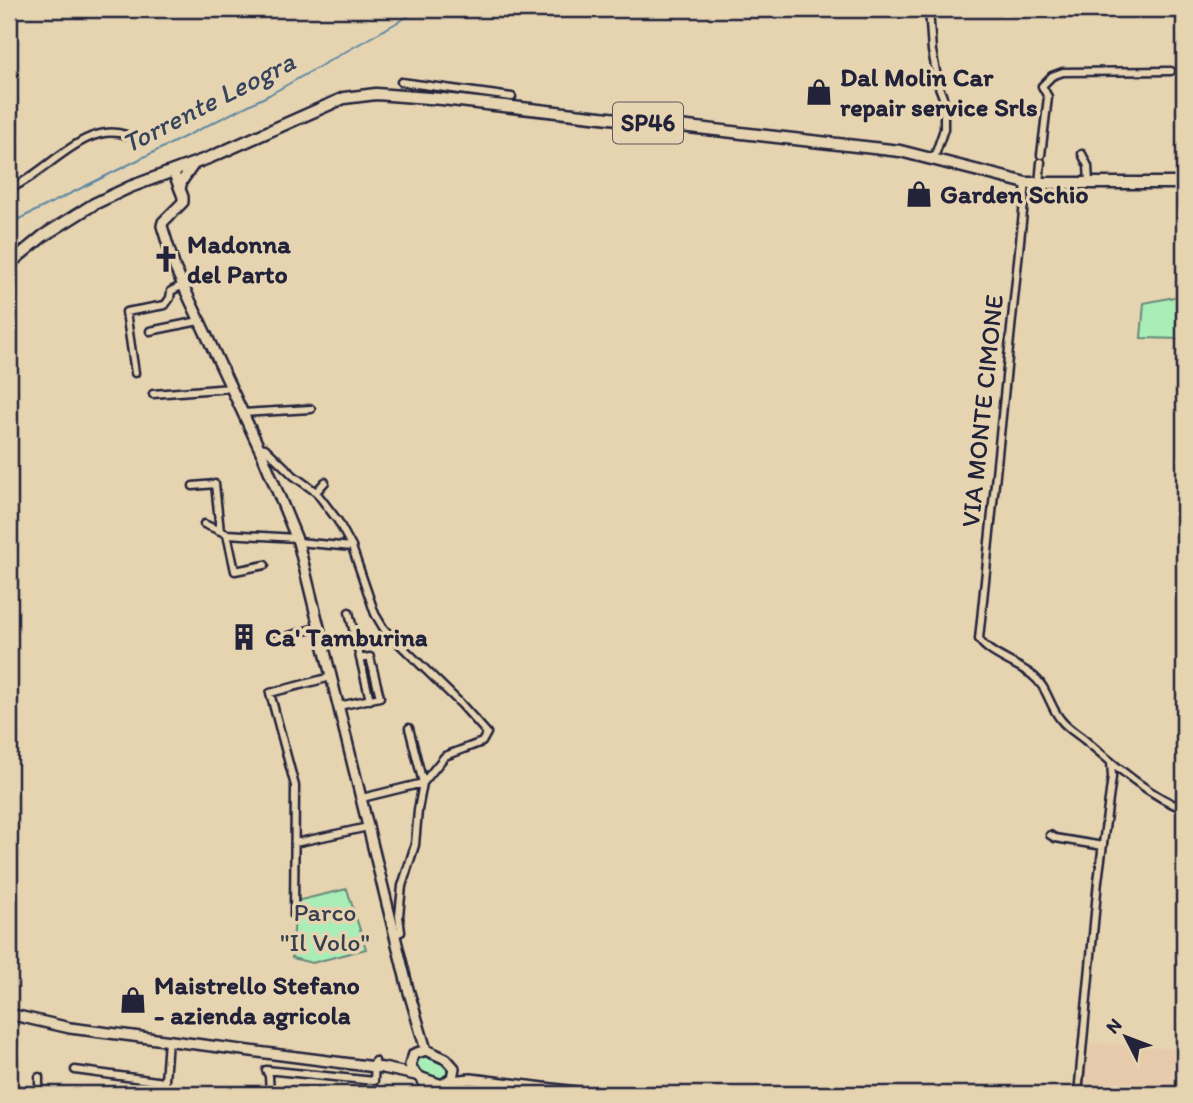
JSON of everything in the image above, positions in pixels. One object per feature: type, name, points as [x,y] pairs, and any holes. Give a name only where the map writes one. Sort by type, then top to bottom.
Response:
[{"type":"main road","name":"SP46","points":[[195,163],[344,98],[376,94],[442,99],[900,151],[1026,183],[1184,183]]},
{"type":"main road","points":[[9,264],[50,231],[94,204],[195,163]]},
{"type":"street","points":[[929,9],[932,51],[944,100],[944,129],[934,158]]},
{"type":"street","points":[[1039,184],[1048,97],[1042,86],[1052,76],[1063,72],[1171,71]]},
{"type":"street","points":[[401,82],[512,97]]},
{"type":"street","points":[[9,189],[88,138],[111,131],[126,135]]},
{"type":"street","points":[[1082,154],[1088,166],[1089,183]]},
{"type":"street","points":[[180,189],[181,181],[195,163]]},
{"type":"street","points":[[173,171],[183,202],[162,226],[183,285],[243,413],[297,540],[417,1026],[426,1050],[446,1059],[471,1079]]},
{"type":"street","name":"VIA MONTE CIMONE","points":[[1026,183],[978,637],[980,642],[1042,684],[1060,719],[1111,762]]},
{"type":"street","points":[[135,373],[126,312],[164,305],[170,298],[171,290],[183,285]]},
{"type":"street","points":[[150,331],[199,321]]},
{"type":"street","points":[[153,394],[231,388]]},
{"type":"street","points":[[243,413],[311,408]]},
{"type":"street","points":[[258,447],[265,448],[294,476],[316,492],[338,521],[352,547],[384,629],[487,733],[482,741],[445,757],[424,783],[415,845],[402,886],[399,916],[401,932],[396,934]]},
{"type":"street","points":[[316,492],[324,482]]},
{"type":"street","points":[[193,486],[215,484],[224,533],[235,570],[265,565]]},
{"type":"street","points":[[204,524],[224,533],[352,547]]},
{"type":"street","points":[[339,706],[370,700],[349,612]]},
{"type":"street","points":[[275,640],[319,627]]},
{"type":"street","points":[[294,916],[295,786],[270,693],[331,677]]},
{"type":"street","points":[[409,728],[424,783]]},
{"type":"street","points":[[1111,762],[1163,799],[1184,809]]},
{"type":"street","points":[[1078,1094],[1096,895],[1112,777],[1111,762]]},
{"type":"street","points":[[362,798],[424,783]]},
{"type":"street","points":[[295,843],[368,827]]},
{"type":"street","points":[[1049,835],[1103,846]]},
{"type":"street","points":[[9,1014],[70,1028],[378,1065],[399,1065],[426,1050]]},
{"type":"street","points":[[417,1026],[410,1065],[428,1094]]},
{"type":"street","points":[[164,1094],[168,1040]]},
{"type":"street","points":[[378,1065],[446,1083],[471,1079],[593,1094]]},
{"type":"street","points":[[270,1094],[266,1070],[374,1081],[378,1065]]},
{"type":"street","points":[[434,1094],[446,1083],[454,1068]]},
{"type":"street","points":[[75,1070],[164,1082]]},
{"type":"street","points":[[39,1077],[39,1094]]},
{"type":"shaded area","points":[[1083,1042],[1175,1049],[1171,1078],[1184,1080],[1184,1094],[1079,1094]]},
{"type":"green space","points":[[1184,295],[1184,339],[1141,338],[1144,303]]},
{"type":"green space","name":"Parco \"Il Volo\"","points":[[347,889],[366,949],[312,963],[292,958],[296,901]]},
{"type":"green space","points":[[424,1054],[447,1066],[449,1072],[446,1078],[436,1079],[416,1069],[415,1059]]},
{"type":"waterway","name":"Torrente Leogra","points":[[9,224],[269,95],[421,9]]},
{"type":"place","name":"Dal Molin Car repair service Srls","points":[[819,92]]},
{"type":"place","name":"Garden Schio","points":[[919,194]]},
{"type":"place","name":"Madonna del Parto","points":[[166,259]]},
{"type":"place","name":"Ca' Tamburina","points":[[244,637]]},
{"type":"place","name":"Maistrello Stefano - azienda agricola","points":[[133,1000]]}]
